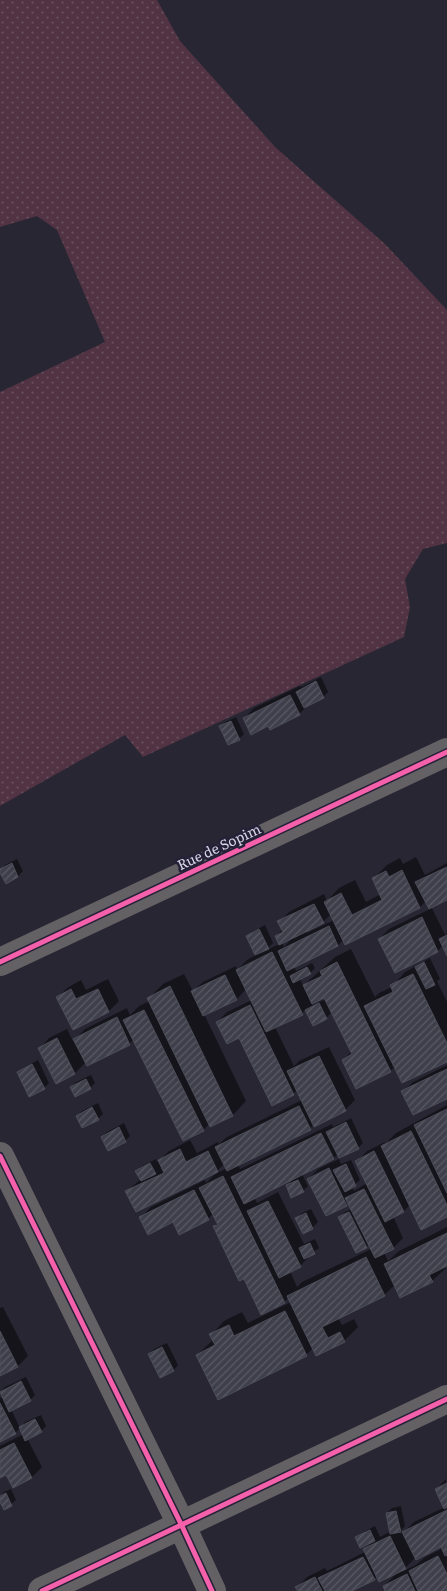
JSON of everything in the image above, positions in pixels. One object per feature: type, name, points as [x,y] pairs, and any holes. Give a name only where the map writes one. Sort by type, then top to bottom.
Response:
[{"type":"street","name":"Rue de Sopim","points":[[0,962],[447,752]]},
{"type":"street","points":[[0,1156],[212,1591]]},
{"type":"street","points":[[42,1591],[447,1399]]},
{"type":"shaded area","points":[[0,0],[157,0],[180,41],[275,147],[385,244],[447,310],[447,543],[423,549],[405,579],[410,607],[404,637],[143,757],[125,735],[0,806],[0,392],[105,342],[57,230],[37,216],[0,227]]},
{"type":"building","points":[[316,681],[324,698],[304,708],[296,692]]},
{"type":"building","points":[[290,695],[300,715],[270,730],[268,726],[251,735],[243,718]]},
{"type":"building","points":[[231,721],[240,740],[228,745],[219,726]]},
{"type":"building","points":[[12,863],[18,877],[6,884],[0,869]]},
{"type":"building","points":[[447,867],[447,900],[429,909],[415,882]]},
{"type":"building","points":[[402,870],[420,908],[345,945],[324,902],[341,893],[352,915],[382,900],[372,878],[386,871],[389,877]]},
{"type":"building","points":[[314,904],[324,923],[279,945],[275,936],[283,932],[277,921]]},
{"type":"building","points":[[422,917],[438,952],[395,973],[378,939]]},
{"type":"building","points":[[329,926],[338,946],[287,971],[278,951]]},
{"type":"building","points":[[259,929],[269,949],[255,955],[246,936]]},
{"type":"building","points":[[447,935],[447,956],[439,939]]},
{"type":"building","points":[[272,952],[303,1015],[266,1032],[236,970]]},
{"type":"building","points":[[337,962],[391,1072],[356,1089],[342,1060],[352,1054],[324,998],[312,1004],[303,985],[322,976],[320,971]]},
{"type":"building","points":[[424,962],[435,985],[426,989],[415,967]]},
{"type":"building","points":[[307,967],[311,974],[293,983],[290,976]]},
{"type":"building","points":[[413,974],[447,1043],[447,1062],[402,1083],[364,1006],[393,992],[390,985]]},
{"type":"building","points":[[225,975],[237,1000],[203,1016],[191,991]]},
{"type":"building","points":[[170,986],[233,1116],[210,1127],[147,998]]},
{"type":"building","points":[[71,989],[76,999],[98,989],[109,1012],[73,1030],[56,997]]},
{"type":"building","points":[[319,1003],[327,1019],[313,1026],[305,1010]]},
{"type":"building","points":[[250,1005],[294,1095],[272,1106],[239,1038],[227,1044],[216,1022]]},
{"type":"building","points":[[144,1010],[204,1131],[183,1141],[123,1020]]},
{"type":"building","points":[[117,1017],[130,1045],[87,1066],[73,1039]]},
{"type":"building","points":[[57,1038],[75,1074],[56,1084],[38,1048]]},
{"type":"building","points":[[319,1056],[346,1111],[314,1127],[287,1071]]},
{"type":"building","points":[[32,1064],[45,1089],[29,1097],[17,1072]]},
{"type":"building","points":[[447,1069],[447,1099],[413,1115],[401,1091]]},
{"type":"building","points":[[86,1079],[91,1089],[75,1097],[70,1087]]},
{"type":"building","points":[[299,1106],[311,1130],[227,1171],[215,1147]]},
{"type":"building","points":[[92,1107],[99,1120],[82,1128],[76,1116]]},
{"type":"building","points":[[447,1109],[447,1193],[414,1125]]},
{"type":"building","points":[[346,1122],[359,1149],[339,1158],[326,1132]]},
{"type":"building","points":[[119,1127],[126,1142],[108,1151],[101,1137]]},
{"type":"building","points":[[411,1131],[447,1205],[447,1217],[421,1230],[381,1146]]},
{"type":"building","points":[[321,1133],[334,1159],[244,1204],[231,1177]]},
{"type":"building","points":[[180,1149],[186,1162],[208,1151],[218,1172],[136,1212],[125,1191],[164,1173],[158,1160]]},
{"type":"building","points":[[374,1151],[404,1212],[385,1222],[355,1161]]},
{"type":"building","points":[[150,1163],[156,1174],[141,1181],[135,1171]]},
{"type":"building","points":[[346,1164],[356,1186],[345,1192],[333,1170]]},
{"type":"building","points":[[329,1168],[347,1206],[326,1216],[307,1179]]},
{"type":"building","points":[[223,1176],[285,1303],[261,1315],[244,1279],[239,1281],[213,1226],[218,1225],[199,1188]]},
{"type":"building","points":[[298,1180],[304,1192],[291,1198],[286,1185]]},
{"type":"building","points":[[364,1189],[394,1249],[375,1258],[345,1198]]},
{"type":"building","points":[[194,1190],[209,1220],[179,1235],[173,1222],[148,1235],[139,1217]]},
{"type":"building","points":[[268,1201],[301,1267],[279,1278],[247,1211]]},
{"type":"building","points":[[349,1212],[367,1248],[356,1253],[338,1217]]},
{"type":"building","points":[[306,1213],[313,1229],[303,1234],[295,1218]]},
{"type":"building","points":[[447,1233],[447,1266],[429,1275],[433,1282],[400,1298],[384,1264]]},
{"type":"building","points":[[310,1243],[315,1254],[304,1259],[299,1248]]},
{"type":"building","points":[[366,1257],[385,1296],[322,1327],[328,1338],[340,1332],[345,1342],[316,1356],[287,1296]]},
{"type":"building","points":[[285,1311],[307,1356],[218,1400],[196,1355],[215,1345],[209,1334],[229,1325],[234,1336]]},
{"type":"building","points":[[0,1331],[18,1367],[0,1376]]},
{"type":"building","points":[[162,1347],[174,1371],[160,1378],[148,1354]]},
{"type":"building","points":[[21,1381],[31,1401],[9,1412],[0,1392]]},
{"type":"building","points":[[0,1403],[16,1434],[0,1442]]},
{"type":"building","points":[[35,1419],[42,1432],[25,1441],[19,1427]]},
{"type":"building","points":[[14,1443],[32,1478],[13,1488],[6,1475],[0,1478],[0,1450]]},
{"type":"building","points":[[447,1483],[447,1507],[444,1509],[435,1489]]},
{"type":"building","points":[[6,1493],[12,1506],[4,1510],[0,1502],[0,1496]]},
{"type":"building","points":[[447,1510],[447,1555],[445,1556],[441,1547],[416,1560],[402,1532]]},
{"type":"building","points":[[396,1511],[401,1532],[390,1534],[386,1513]]},
{"type":"building","points":[[370,1530],[375,1541],[360,1548],[355,1537]]},
{"type":"building","points":[[390,1536],[406,1569],[379,1582],[363,1549]]},
{"type":"building","points":[[438,1556],[447,1574],[447,1591],[418,1591],[409,1571]]},
{"type":"building","points":[[363,1557],[375,1580],[352,1591],[325,1591],[318,1578]]},
{"type":"building","points":[[407,1574],[415,1591],[385,1591],[383,1586]]},
{"type":"building","points":[[315,1577],[322,1591],[298,1591],[295,1587]]},
{"type":"cycle path","points":[[0,962],[447,752]]},
{"type":"cycle path","points":[[0,1156],[212,1591]]},
{"type":"cycle path","points":[[42,1591],[447,1399]]}]
